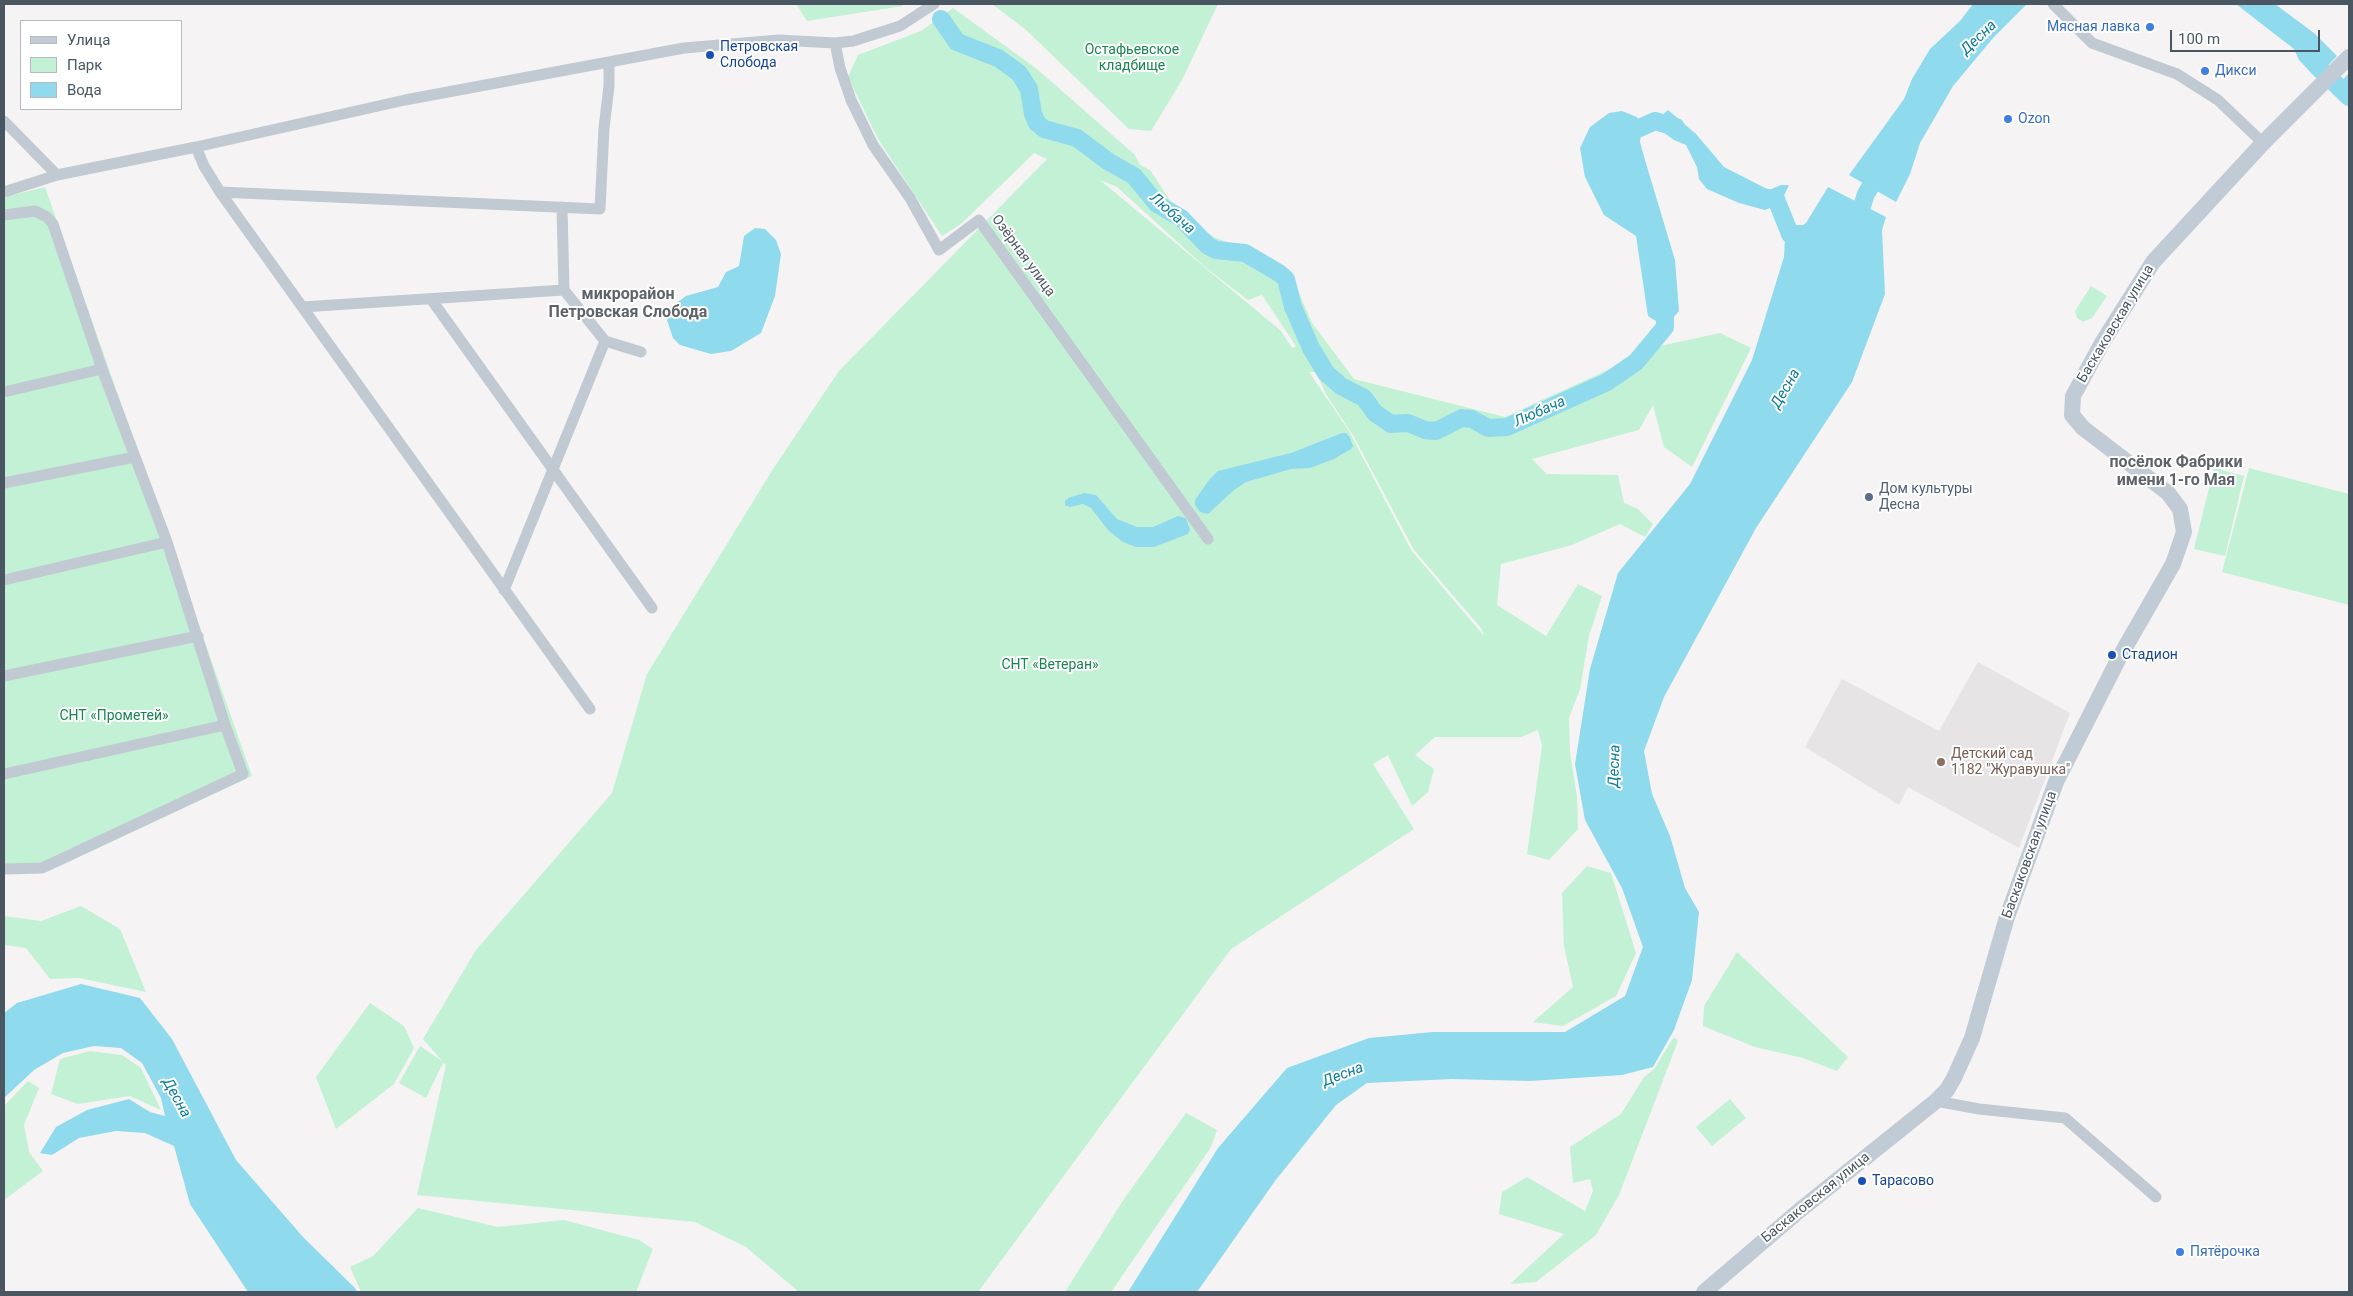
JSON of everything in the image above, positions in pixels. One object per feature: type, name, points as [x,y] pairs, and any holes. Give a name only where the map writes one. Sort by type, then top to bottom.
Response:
[{"type":"street","points":[[4,192],[57,175],[196,147],[405,100],[684,48],[779,40],[853,41],[884,32],[914,19],[934,4]]},
{"type":"street","points":[[2053,4],[2092,43],[2177,74],[2218,100],[2263,143]]},
{"type":"street","name":"Озёрная улица","points":[[835,42],[840,68],[851,100],[868,136],[910,198],[939,250],[979,220],[1208,539]]},
{"type":"street","name":"Баскаковская улица","points":[[1704,1292],[1800,1210],[1936,1101],[1947,1090],[1972,1038],[2007,917],[2056,782],[2119,658],[2173,564],[2184,532],[2180,509],[2168,493],[2083,428],[2072,415],[2073,396],[2102,342],[2153,262],[2263,143],[2349,57]]},
{"type":"street","points":[[220,192],[600,209],[609,62]]},
{"type":"street","points":[[4,120],[57,175]]},
{"type":"street","points":[[196,147],[220,192],[590,709]]},
{"type":"street","points":[[562,207],[564,290],[605,341],[641,352]]},
{"type":"street","points":[[4,215],[34,211],[47,217],[53,224],[102,369],[166,542],[198,636],[225,725],[243,774],[42,868],[4,869]]},
{"type":"street","points":[[302,307],[564,290]]},
{"type":"street","points":[[431,299],[652,608]]},
{"type":"street","points":[[504,590],[605,341]]},
{"type":"street","points":[[4,392],[102,369]]},
{"type":"street","points":[[4,483],[136,457]]},
{"type":"street","points":[[4,580],[166,542]]},
{"type":"street","points":[[4,676],[198,636]]},
{"type":"street","points":[[4,774],[225,725]]},
{"type":"street","points":[[1936,1101],[1979,1109],[2065,1118],[2156,1197]]},
{"type":"shaded area","name":"Детский сад 1182 \"Журавушка\"","points":[[1978,662],[2070,713],[2019,848],[1908,787],[1899,805],[1805,747],[1842,679],[1939,731]]},
{"type":"green space","points":[[796,4],[901,4],[903,6],[807,21]]},
{"type":"green space","name":"Остафьевское кладбище","points":[[992,4],[1218,4],[1182,80],[1151,131],[1129,129],[1025,29]]},
{"type":"green space","name":"СНТ «Ветеран»","points":[[953,8],[1037,69],[1135,155],[1140,165],[1150,170],[1171,202],[1191,223],[1216,238],[1273,259],[1292,277],[1312,323],[1354,379],[1505,417],[1660,346],[1720,333],[1751,348],[1692,467],[1664,447],[1653,405],[1639,430],[1532,459],[1547,474],[1618,475],[1624,503],[1638,509],[1653,524],[1645,537],[1620,524],[1572,545],[1501,564],[1497,605],[1546,636],[1578,584],[1602,596],[1589,636],[1580,689],[1569,718],[1570,752],[1577,797],[1578,829],[1549,860],[1527,854],[1542,746],[1538,730],[1521,737],[1435,737],[1415,755],[1434,769],[1428,792],[1412,806],[1388,755],[1373,764],[1414,829],[1231,949],[978,1292],[799,1292],[746,1247],[695,1222],[417,1195],[446,1065],[443,1063],[426,1098],[399,1083],[420,1046],[442,1061],[423,1039],[476,950],[612,793],[647,674],[773,469],[839,371],[1047,159],[1034,153],[962,223],[942,236],[878,139],[848,77],[858,55],[921,31]],"holes":[[[1100,180],[1117,187],[1205,267],[1248,300],[1262,295],[1296,346],[1292,348],[1281,331]],[[1309,372],[1316,372],[1326,394],[1354,437],[1414,550],[1481,628],[1484,636],[1411,550],[1349,431]]]},
{"type":"green space","name":"СНТ «Прометей»","points":[[45,187],[252,776],[47,872],[4,873],[4,197]]},
{"type":"green space","points":[[2091,286],[2107,296],[2092,318],[2083,322],[2077,318],[2075,311]]},
{"type":"green space","points":[[2214,468],[2244,476],[2225,556],[2194,549]]},
{"type":"green space","points":[[2249,468],[2349,494],[2349,605],[2222,572]]},
{"type":"green space","points":[[1587,866],[1611,873],[1636,953],[1616,996],[1563,1026],[1533,1022],[1573,987],[1564,946],[1562,893]]},
{"type":"green space","points":[[81,906],[120,929],[146,992],[79,978],[50,979],[26,948],[4,945],[4,916],[41,921]]},
{"type":"green space","points":[[1737,952],[1848,1057],[1837,1071],[1803,1058],[1755,1047],[1703,1026],[1704,1006]]},
{"type":"green space","points":[[370,1003],[404,1026],[414,1048],[394,1084],[336,1129],[316,1077]]},
{"type":"green space","points":[[1674,1037],[1678,1041],[1619,1195],[1596,1235],[1536,1282],[1510,1284],[1564,1234],[1499,1214],[1502,1192],[1527,1177],[1585,1211],[1593,1191],[1590,1179],[1573,1183],[1570,1147],[1621,1114],[1644,1077],[1654,1069]]},
{"type":"green space","points":[[90,1051],[122,1055],[141,1068],[161,1110],[130,1096],[78,1104],[51,1094],[60,1059]]},
{"type":"green space","points":[[28,1081],[39,1088],[24,1125],[29,1152],[43,1171],[4,1200],[4,1106]]},
{"type":"green space","points":[[1730,1099],[1746,1118],[1712,1146],[1696,1127]]},
{"type":"green space","points":[[1186,1113],[1217,1130],[1211,1147],[1111,1292],[1065,1292],[1124,1199]]},
{"type":"green space","points":[[418,1208],[498,1227],[564,1220],[639,1240],[653,1249],[636,1292],[361,1292],[350,1267],[373,1256]]},
{"type":"water","points":[[1973,4],[2027,4],[1994,37],[1953,86],[1920,143],[1910,174],[1896,202],[1849,175],[1904,99],[1912,79],[1930,49],[1960,21]]},
{"type":"water","points":[[2236,4],[2275,4],[2314,33],[2337,56],[2316,78],[2299,60],[2294,49]]},
{"type":"water","points":[[2349,73],[2349,106],[2331,92]]},
{"type":"water","points":[[1668,110],[1696,134],[1724,167],[1769,190],[1781,185],[1789,185],[1780,204],[1765,210],[1739,203],[1707,189],[1699,179],[1697,167],[1686,145],[1674,140],[1660,130],[1655,121]]},
{"type":"water","points":[[1622,111],[1637,117],[1642,125],[1640,142],[1675,260],[1679,311],[1665,327],[1648,316],[1636,236],[1604,215],[1585,177],[1580,148],[1590,127],[1609,113]]},
{"type":"water","points":[[1828,187],[1886,217],[1882,230],[1885,294],[1852,382],[1756,528],[1664,697],[1644,751],[1652,794],[1670,836],[1685,888],[1699,912],[1692,980],[1674,1030],[1653,1067],[1622,1075],[1530,1081],[1452,1079],[1367,1083],[1336,1105],[1275,1181],[1197,1292],[1128,1292],[1218,1148],[1287,1068],[1369,1038],[1433,1032],[1565,1032],[1625,996],[1643,947],[1622,888],[1585,820],[1575,764],[1590,669],[1618,573],[1690,484],[1752,360],[1784,257],[1785,237],[1806,223]]},
{"type":"water","points":[[755,228],[765,229],[776,240],[781,254],[775,296],[761,333],[731,351],[711,354],[680,345],[673,338],[667,320],[671,307],[686,296],[718,287],[726,272],[739,266],[744,236]]},
{"type":"water","points":[[1346,433],[1349,436],[1353,446],[1334,459],[1310,468],[1291,469],[1246,482],[1234,490],[1208,514],[1200,512],[1195,505],[1195,500],[1218,471],[1291,453]]},
{"type":"water","points":[[1084,493],[1096,495],[1117,519],[1137,527],[1153,527],[1178,516],[1186,518],[1190,530],[1188,534],[1154,547],[1136,547],[1123,542],[1108,530],[1091,508],[1083,504],[1070,507],[1065,505],[1065,501],[1068,498]]},
{"type":"water","points":[[81,984],[140,998],[172,1039],[236,1160],[303,1237],[357,1292],[248,1292],[190,1204],[174,1146],[145,1133],[116,1131],[79,1138],[52,1155],[40,1153],[56,1127],[87,1110],[129,1099],[150,1112],[165,1116],[161,1098],[142,1063],[121,1048],[94,1046],[63,1053],[34,1070],[4,1098],[4,1013],[17,1003]]},
{"type":"waterway","name":"Любача","points":[[941,19],[957,42],[998,58],[1019,73],[1029,89],[1033,114],[1037,123],[1044,129],[1077,138],[1109,162],[1134,176],[1157,204],[1181,218],[1208,246],[1216,250],[1245,253],[1286,279],[1293,307],[1311,348],[1326,373],[1341,386],[1364,398],[1375,413],[1391,424],[1408,423],[1425,430],[1436,431],[1462,418],[1472,419],[1488,428],[1507,427],[1607,382],[1636,362],[1665,327],[1665,303]]},
{"type":"waterway","name":"Десна","points":[[2317,66],[2349,97]]},
{"type":"waterway","name":"Любача","points":[[1622,136],[1655,121],[1676,127]]},
{"type":"waterway","name":"Десна","points":[[1855,227],[1866,194],[1882,167]]},
{"type":"waterway","name":"Любача","points":[[1759,197],[1776,199],[1790,234],[1812,234]]},
{"type":"place","name":"Мясная лавка","points":[[2150,27]]},
{"type":"place","name":"Петровская Слобода","points":[[710,55]]},
{"type":"place","name":"Дикси","points":[[2205,71]]},
{"type":"place","name":"Ozon","points":[[2008,119]]},
{"type":"place","name":"Дом культуры Десна","points":[[1869,497]]},
{"type":"place","name":"Стадион","points":[[2112,655]]},
{"type":"place","name":"Детский сад 1182 \"Журавушка\"","points":[[1941,762]]},
{"type":"place","name":"Тарасово","points":[[1862,1181]]},
{"type":"place","name":"Пятёрочка","points":[[2180,1252]]},
{"type":"district","name":"микрорайон Петровская Слобода","points":[[628,304]]},
{"type":"district","name":"посёлок Фабрики имени 1-го Мая","points":[[2176,472]]}]
